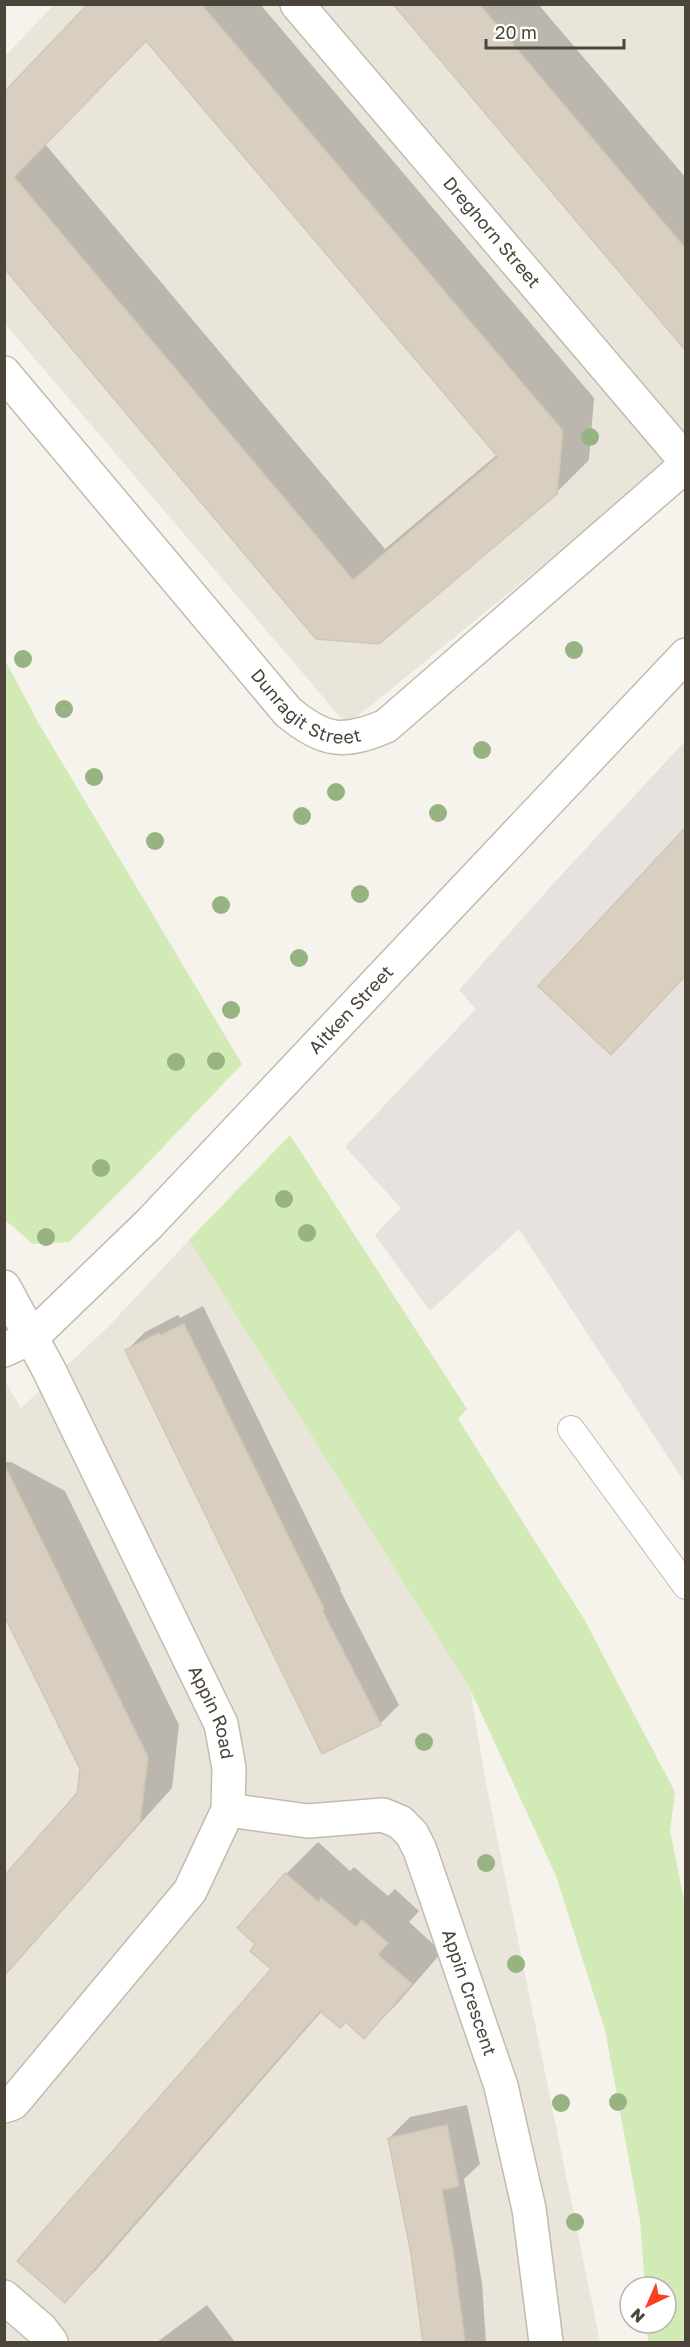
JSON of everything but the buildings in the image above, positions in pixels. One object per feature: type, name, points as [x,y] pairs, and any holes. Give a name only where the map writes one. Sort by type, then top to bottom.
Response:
[{"type":"street","name":"Dreghorn Street","points":[[297,4],[686,463]]},
{"type":"street","name":"Dunragit Street","points":[[4,373],[288,712],[309,729],[334,738],[362,736],[386,726],[686,463]]},
{"type":"street","name":"Aitken Street","points":[[18,1343],[149,1224],[686,655]]},
{"type":"street","name":"Appin Road","points":[[4,1287],[18,1343],[221,1724],[229,1768],[228,1810],[190,1891],[13,2103],[4,2106]]},
{"type":"street","name":"Appin Crescent","points":[[228,1810],[308,1821],[383,1815],[400,1822],[412,1834],[420,1850],[501,2086],[529,2209],[546,2343]]},
{"type":"street","points":[[4,2297],[41,2329],[51,2343]]},
{"type":"lane","points":[[571,1429],[686,1586]]},
{"type":"shaded area","points":[[54,5],[685,5],[685,449],[347,725],[5,324],[4,57]]},
{"type":"shaded area","points":[[685,741],[685,1483],[519,1229],[430,1311],[375,1235],[401,1208],[345,1147],[476,1009],[459,990]]},
{"type":"shaded area","points":[[189,1240],[470,1689],[487,1788],[600,2342],[5,2342],[4,1380],[21,1408],[107,1328]]},
{"type":"green space","points":[[5,660],[39,724],[242,1064],[69,1242],[33,1244],[5,1220]]},
{"type":"green space","points":[[290,1135],[467,1409],[458,1419],[584,1619],[675,1792],[670,1831],[686,1910],[685,2342],[648,2342],[648,2335],[678,2335],[678,2275],[644,2275],[640,2220],[605,2030],[556,1876],[470,1689],[189,1240]]}]
